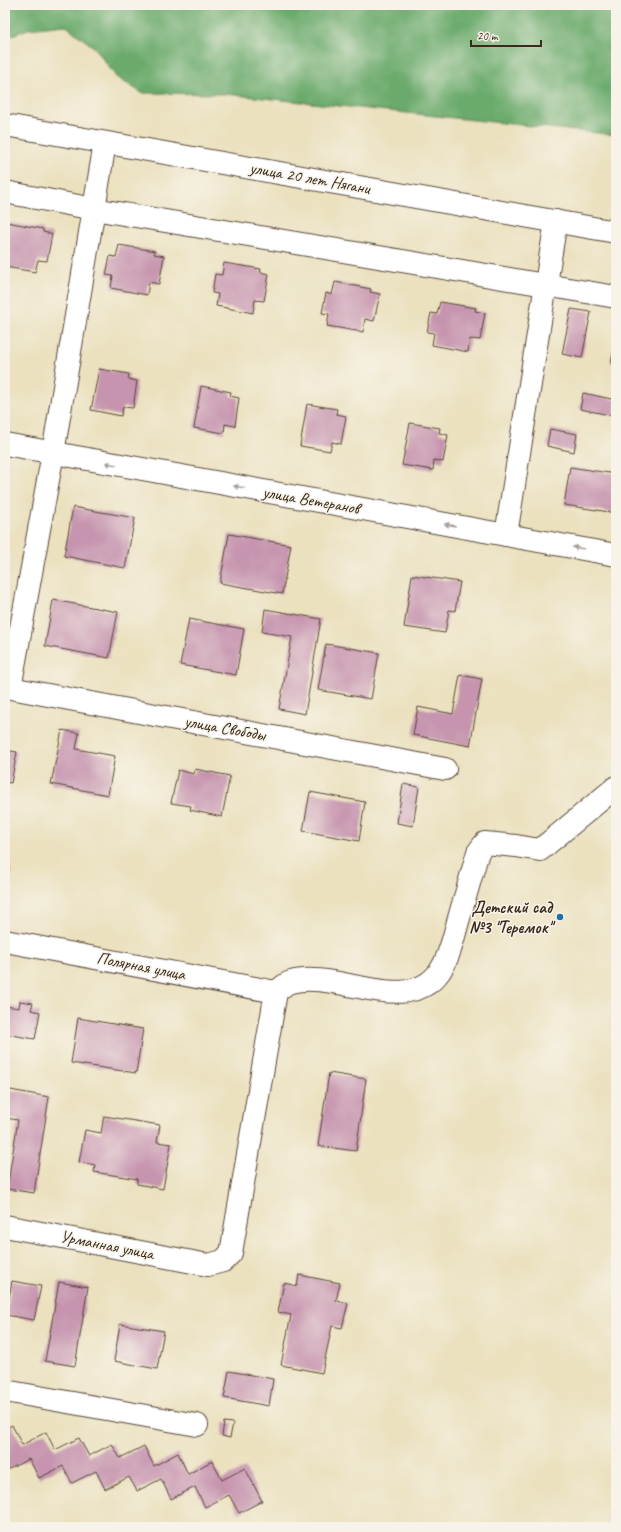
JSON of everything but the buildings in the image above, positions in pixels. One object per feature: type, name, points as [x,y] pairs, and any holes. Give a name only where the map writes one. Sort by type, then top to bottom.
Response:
[{"type":"street","name":"улица 20 лет Нягани","points":[[5,125],[616,232]]},
{"type":"street","points":[[8,688],[53,453],[105,143]]},
{"type":"street","points":[[5,192],[94,209],[616,297]]},
{"type":"street","points":[[506,535],[556,221]]},
{"type":"street","name":"улица Ветеранов","points":[[5,444],[616,555]]},
{"type":"street","name":"улица Свободы","points":[[8,688],[445,769]]},
{"type":"street","points":[[276,992],[289,982],[310,980],[330,981],[391,992],[413,991],[428,984],[440,970],[450,948],[478,852],[485,843],[540,850],[616,788]]},
{"type":"street","name":"Полярная улица","points":[[5,940],[276,992]]},
{"type":"street","name":"Урманная улица","points":[[5,1226],[208,1265],[223,1261],[231,1253],[276,992]]},
{"type":"street","points":[[5,1391],[197,1425]]},
{"type":"green space","points":[[5,5],[616,5],[616,135],[225,94],[142,93],[116,77],[96,49],[65,25],[28,29],[5,38]]},
{"type":"place","name":"Детский сад №3 \"Теремок\"","points":[[560,917]]}]
